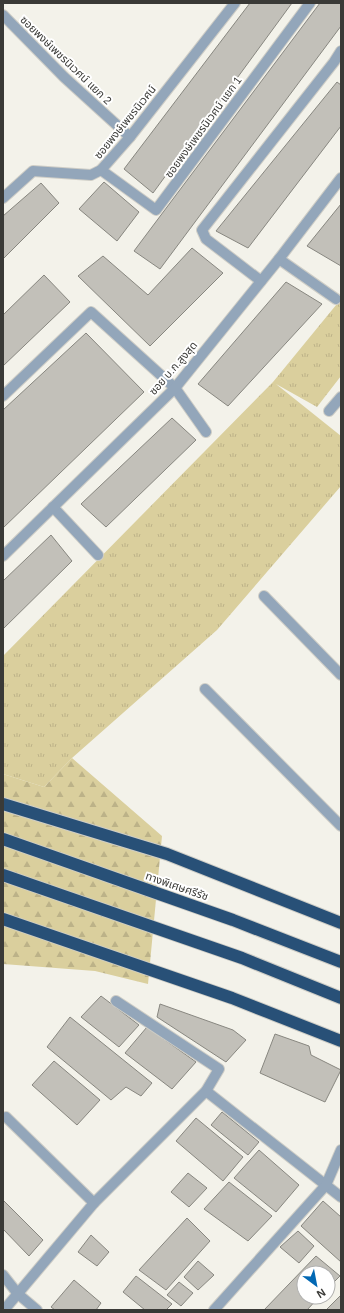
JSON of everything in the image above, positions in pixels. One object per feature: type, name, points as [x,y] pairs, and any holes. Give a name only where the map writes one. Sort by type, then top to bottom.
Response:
[{"type":"highway","points":[[3,804],[167,854],[341,923]]},
{"type":"highway","name":"ทางพิเศษศรีรัช","points":[[3,839],[233,920],[341,962]]},
{"type":"highway","points":[[3,875],[242,958],[341,998]]},
{"type":"highway","points":[[3,919],[232,998],[341,1041]]},
{"type":"street","name":"ซอยพงษ์เพชรนิเวศน์","points":[[3,198],[34,171],[91,174],[101,170],[130,137],[235,3]]},
{"type":"street","name":"ซอยพงษ์เพชรนิเวศน์ แยก 1","points":[[101,170],[156,210],[310,3]]},
{"type":"street","name":"ซอยพงษ์เพชรนิเวศน์ แยก 2","points":[[3,15],[64,77],[130,137]]},
{"type":"street","points":[[261,280],[206,239],[202,230],[337,65],[341,51]]},
{"type":"street","name":"ซอย บ.ก.สูงสุด","points":[[3,556],[175,388],[279,259],[341,178]]},
{"type":"street","points":[[279,259],[336,299]]},
{"type":"street","points":[[3,396],[91,312],[175,388],[206,432]]},
{"type":"street","points":[[329,411],[341,397]]},
{"type":"street","points":[[53,507],[98,555]]},
{"type":"street","points":[[264,596],[341,675]]},
{"type":"street","points":[[206,689],[341,826]]},
{"type":"street","points":[[4,1310],[94,1203],[206,1091],[219,1069],[116,1001]]},
{"type":"street","points":[[206,1091],[341,1197]]},
{"type":"street","points":[[6,1117],[94,1203]]},
{"type":"street","points":[[214,1310],[326,1184],[341,1150]]},
{"type":"street","points":[[3,1275],[18,1294],[37,1310]]},
{"type":"green space","points":[[341,299],[341,376],[317,407],[276,384],[341,436],[341,486],[217,630],[72,758],[44,787],[3,774],[3,656],[273,382]]},
{"type":"green space","points":[[72,758],[162,836],[148,984],[95,971],[3,964],[3,774],[44,787]]},
{"type":"building","points":[[250,3],[292,3],[153,193],[124,169]]},
{"type":"building","points":[[320,3],[341,3],[341,26],[160,269],[134,251]]},
{"type":"building","points":[[337,82],[341,85],[341,126],[248,248],[216,231]]},
{"type":"building","points":[[104,182],[139,212],[117,241],[79,209]]},
{"type":"building","points":[[41,183],[59,203],[3,259],[3,216]]},
{"type":"building","points":[[341,204],[341,266],[307,246]]},
{"type":"building","points":[[192,248],[223,273],[150,346],[78,276],[103,256],[148,295]]},
{"type":"building","points":[[44,275],[70,302],[3,366],[3,315]]},
{"type":"building","points":[[286,282],[322,304],[228,406],[198,384]]},
{"type":"building","points":[[86,333],[144,392],[3,528],[3,410]]},
{"type":"building","points":[[172,418],[196,440],[106,527],[81,504]]},
{"type":"building","points":[[51,535],[72,561],[3,629],[3,581]]},
{"type":"building","points":[[101,996],[139,1025],[119,1047],[81,1017]]},
{"type":"building","points":[[160,1004],[233,1030],[246,1040],[226,1062],[157,1017]]},
{"type":"building","points":[[70,1017],[152,1083],[141,1096],[126,1087],[111,1100],[47,1047]]},
{"type":"building","points":[[147,1027],[196,1062],[172,1089],[125,1053]]},
{"type":"building","points":[[275,1034],[309,1046],[311,1055],[341,1070],[325,1102],[260,1073]]},
{"type":"building","points":[[54,1061],[100,1100],[77,1125],[32,1085]]},
{"type":"building","points":[[222,1112],[259,1142],[248,1155],[211,1125]]},
{"type":"building","points":[[196,1118],[243,1157],[223,1181],[176,1141]]},
{"type":"building","points":[[259,1150],[299,1185],[276,1212],[234,1178]]},
{"type":"building","points":[[188,1173],[207,1188],[189,1207],[171,1192]]},
{"type":"building","points":[[229,1182],[272,1216],[248,1241],[204,1209]]},
{"type":"building","points":[[3,1200],[43,1240],[29,1256],[3,1229]]},
{"type":"building","points":[[323,1201],[341,1217],[341,1262],[301,1226]]},
{"type":"building","points":[[187,1218],[210,1241],[166,1290],[139,1270]]},
{"type":"building","points":[[298,1231],[314,1246],[299,1263],[280,1247]]},
{"type":"building","points":[[91,1235],[109,1252],[97,1266],[78,1252]]},
{"type":"building","points":[[316,1256],[327,1265],[307,1265]]},
{"type":"building","points":[[198,1261],[214,1275],[198,1290],[184,1277]]},
{"type":"building","points":[[336,1273],[340,1276],[336,1280]]},
{"type":"building","points":[[136,1276],[172,1304],[166,1310],[145,1310],[123,1292]]},
{"type":"building","points":[[296,1277],[296,1305],[312,1305],[307,1310],[264,1310]]},
{"type":"building","points":[[74,1280],[101,1303],[96,1310],[55,1310],[51,1307]]},
{"type":"building","points":[[179,1282],[193,1293],[181,1306],[167,1295]]},
{"type":"building","points":[[341,1295],[341,1310],[326,1310],[331,1305],[336,1305],[336,1300]]}]
